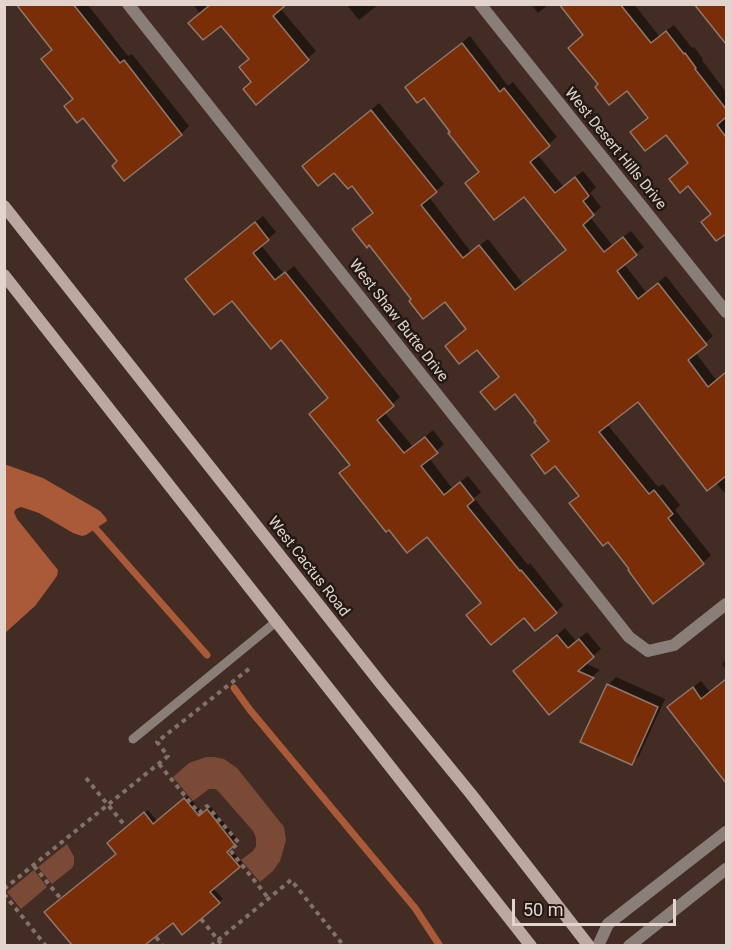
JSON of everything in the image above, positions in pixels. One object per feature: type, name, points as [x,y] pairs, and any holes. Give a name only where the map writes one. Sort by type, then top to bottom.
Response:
[{"type":"main road","name":"West Cactus Road","points":[[4,206],[589,945]]},
{"type":"main road","points":[[4,276],[531,945]]},
{"type":"street","name":"West Shaw Butte Drive","points":[[128,4],[629,637],[648,651],[674,645],[726,604]]},
{"type":"street","name":"West Desert Hills Drive","points":[[480,4],[726,312]]},
{"type":"street","points":[[598,945],[608,924],[726,832]]},
{"type":"street","points":[[629,945],[726,868]]},
{"type":"lane","points":[[133,738],[277,621]]},
{"type":"path","points":[[4,889],[168,756],[157,742],[250,668]]},
{"type":"path","points":[[159,764],[199,813],[207,806],[239,843],[230,850],[269,899]]},
{"type":"path","points":[[86,778],[126,827]]},
{"type":"path","points":[[34,866],[61,899]]},
{"type":"path","points":[[211,945],[291,880],[344,945]]},
{"type":"path","points":[[4,894],[46,945]]},
{"type":"path","points":[[201,919],[223,945]]},
{"type":"path","points":[[156,937],[163,945]]},
{"type":"shaded area","points":[[4,464],[43,478],[100,511],[107,521],[82,536],[39,513],[21,507],[16,509],[14,512],[17,519],[58,570],[57,576],[35,606],[5,633]]},
{"type":"shaded area","points":[[206,757],[224,759],[237,768],[284,827],[286,840],[280,861],[273,871],[260,882],[241,860],[256,846],[253,831],[218,791],[209,789],[193,801],[173,777],[189,763]]},
{"type":"shaded area","points":[[67,844],[74,857],[74,864],[52,884],[38,867]]},
{"type":"shaded area","points":[[34,870],[47,887],[21,909],[7,892]]},
{"type":"building","points":[[16,4],[73,4],[120,63],[124,60],[182,135],[124,181],[112,166],[117,161],[83,118],[77,123],[64,106],[73,99],[41,59],[52,50]]},
{"type":"building","points":[[211,4],[287,4],[273,16],[309,60],[256,105],[243,89],[251,82],[239,67],[249,59],[221,26],[203,40],[188,23]]},
{"type":"building","points":[[559,4],[620,4],[651,43],[666,31],[726,109],[726,117],[717,125],[726,137],[726,234],[716,241],[701,222],[711,214],[688,186],[680,193],[669,179],[688,163],[666,135],[645,151],[630,132],[648,118],[627,91],[609,105],[595,87],[598,84],[568,48],[583,35]]},
{"type":"building","points":[[694,4],[726,4],[726,44]]},
{"type":"building","points":[[462,43],[500,92],[504,88],[550,146],[530,162],[555,193],[575,177],[589,196],[583,201],[594,215],[583,225],[604,252],[623,237],[637,255],[617,271],[638,299],[658,283],[707,345],[688,360],[708,387],[726,372],[726,476],[707,491],[638,402],[599,432],[649,494],[654,490],[673,514],[668,518],[704,564],[653,604],[608,542],[603,546],[569,503],[579,496],[555,466],[545,474],[531,455],[549,441],[515,394],[495,410],[480,392],[499,377],[477,350],[459,364],[445,346],[466,329],[445,302],[423,319],[409,301],[411,299],[369,245],[367,248],[352,229],[373,213],[352,186],[348,189],[334,173],[318,186],[302,166],[371,110],[437,192],[421,205],[463,258],[479,245],[515,290],[566,250],[524,197],[494,220],[465,183],[479,172],[424,98],[417,103],[405,87]]},
{"type":"building","points":[[255,222],[269,240],[253,253],[275,280],[285,272],[394,406],[377,420],[404,453],[425,437],[438,453],[421,466],[444,495],[460,482],[474,500],[467,506],[557,613],[535,631],[524,618],[491,645],[466,615],[481,603],[427,537],[407,553],[389,530],[386,532],[339,473],[350,465],[309,414],[328,398],[281,340],[271,349],[232,301],[214,315],[185,279]]},
{"type":"building","points":[[557,635],[568,648],[579,639],[594,657],[578,671],[594,678],[549,715],[513,671]]},
{"type":"building","points":[[726,679],[726,783],[667,707],[693,687],[701,699]]},
{"type":"building","points":[[607,684],[658,707],[632,765],[580,742]]},
{"type":"building","points":[[184,798],[199,816],[207,809],[235,845],[227,852],[240,867],[210,892],[220,903],[182,935],[173,923],[145,945],[72,945],[44,912],[116,854],[107,843],[144,812],[153,824]]},
{"type":"waterway","points":[[96,529],[207,655]]},
{"type":"waterway","points":[[234,688],[415,908],[440,946]]}]
